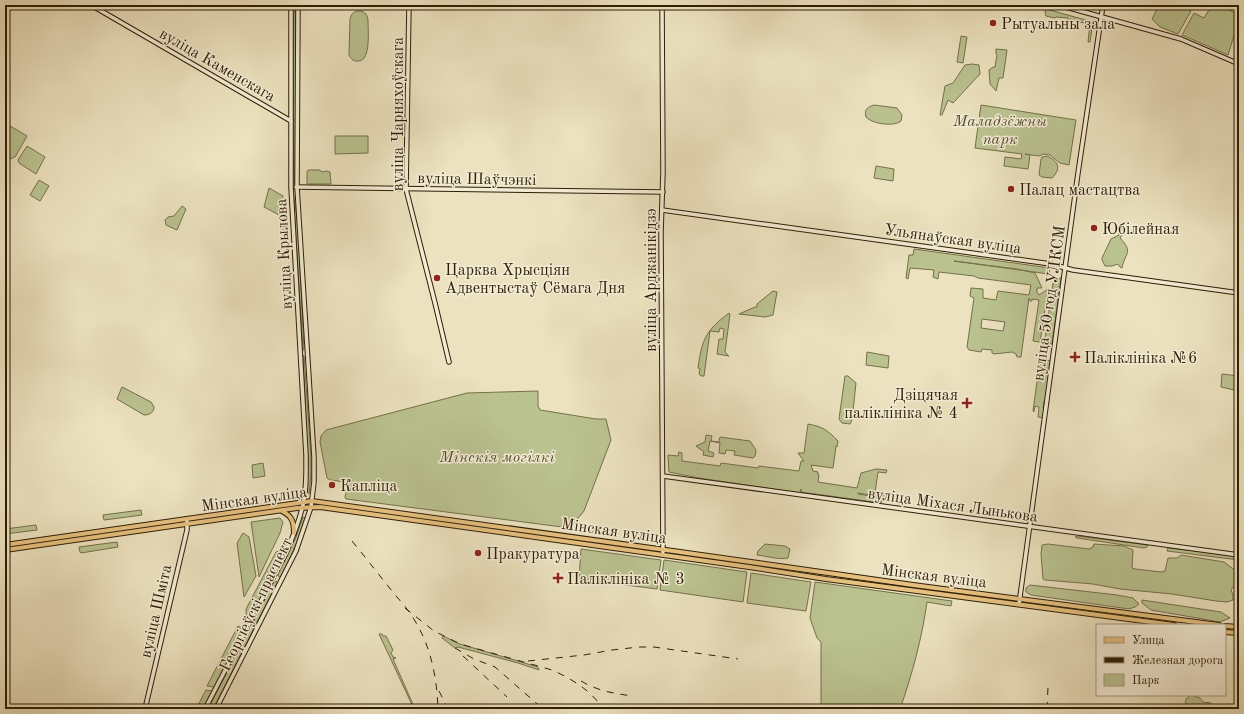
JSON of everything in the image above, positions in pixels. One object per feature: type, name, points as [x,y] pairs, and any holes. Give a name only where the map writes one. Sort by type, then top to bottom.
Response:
[{"type":"main road","name":"вуліца Каменскага","points":[[91,5],[291,121]]},
{"type":"main road","name":"вуліца Крылова","points":[[291,5],[291,187],[306,455],[304,502]]},
{"type":"main road","name":"вуліца Крылова","points":[[298,5],[297,188],[314,458],[312,501]]},
{"type":"main road","name":"вуліца Чарняхоўскага","points":[[409,5],[406,189],[449,362]]},
{"type":"main road","name":"вуліца Арджанікідзэ","points":[[662,5],[663,192],[661,232],[663,555]]},
{"type":"main road","points":[[1059,5],[1181,39],[1239,64]]},
{"type":"main road","name":"вуліца 50 год УЛКСМ","points":[[1019,604],[1103,5]]},
{"type":"main road","name":"вуліца Шаўчэнкі","points":[[291,187],[663,192]]},
{"type":"main road","name":"Ульянаўская вуліца","points":[[662,210],[1051,264],[1079,271],[1239,293]]},
{"type":"main road","points":[[300,353],[307,352]]},
{"type":"main road","name":"вуліца Міхася Лынькова","points":[[663,476],[1239,555]]},
{"type":"main road","name":"Мінская вуліца","points":[[5,545],[312,501],[956,591],[1211,624]]},
{"type":"main road","name":"Георгіеўскі праспект","points":[[216,709],[296,551],[312,501]]},
{"type":"main road","name":"Георгіеўскі праспект","points":[[205,709],[274,577],[294,533],[304,502]]},
{"type":"main road","name":"Мінская вуліца","points":[[5,550],[302,508],[320,507],[955,596],[1167,624]]},
{"type":"main road","points":[[282,511],[289,515],[292,519],[294,524],[294,533]]},
{"type":"main road","name":"вуліца Шміта","points":[[145,709],[185,537],[187,524],[186,519]]},
{"type":"main road","points":[[791,568],[793,570],[791,573]]},
{"type":"main road","points":[[274,577],[281,581]]},
{"type":"main road","points":[[955,596],[956,591]]},
{"type":"main road","points":[[1226,626],[1239,627]]},
{"type":"main road","points":[[1226,632],[1239,633]]},
{"type":"green space","points":[[1159,5],[1174,5],[1178,7],[1179,5],[1187,5],[1185,8],[1191,11],[1178,34],[1160,27],[1152,19]]},
{"type":"green space","points":[[1206,5],[1219,5],[1239,15],[1239,33],[1235,32],[1228,55],[1182,35],[1194,13],[1204,18],[1210,8]]},
{"type":"green space","points":[[294,6],[296,33],[295,184],[293,149]]},
{"type":"green space","points":[[1046,9],[1093,22],[1090,42],[1088,42],[1090,24],[1068,20],[1068,18],[1046,16]]},
{"type":"green space","points":[[356,11],[365,13],[368,18],[368,44],[363,59],[356,61],[349,55],[350,19],[351,15]]},
{"type":"green space","points":[[961,36],[967,37],[963,63],[957,62]]},
{"type":"green space","points":[[996,49],[1007,50],[1003,78],[999,78],[996,91],[990,84],[989,70],[995,67],[997,55]]},
{"type":"green space","points":[[965,65],[979,65],[980,74],[953,103],[948,100],[942,115],[940,115],[945,86],[953,83]]},
{"type":"green space","points":[[874,105],[897,108],[902,115],[901,121],[893,124],[883,124],[869,119],[865,115],[866,111]]},
{"type":"green space","name":"Маладзёжны парк","points":[[981,105],[1076,120],[1069,165],[1060,163],[1050,155],[1044,154],[1039,156],[1025,154],[1030,155],[1028,169],[1004,166],[1005,157],[1021,159],[1022,154],[975,148]]},
{"type":"green space","points":[[10,126],[27,136],[15,157],[10,159],[5,156],[5,133]]},
{"type":"green space","points":[[335,136],[368,136],[368,153],[335,154]]},
{"type":"green space","points":[[27,146],[45,157],[36,174],[19,163],[18,160]]},
{"type":"green space","points":[[1047,156],[1054,160],[1058,168],[1052,178],[1042,177],[1039,175],[1041,159],[1042,157]]},
{"type":"green space","points":[[876,166],[894,169],[893,181],[874,178]]},
{"type":"green space","points":[[308,170],[330,172],[331,184],[307,184]]},
{"type":"green space","points":[[39,180],[49,186],[40,201],[30,195]]},
{"type":"green space","points":[[269,188],[283,196],[286,238],[280,232],[283,217],[264,207]]},
{"type":"green space","points":[[293,191],[298,225],[304,350],[303,350]]},
{"type":"green space","points":[[182,206],[186,209],[177,230],[166,225],[165,220],[168,217],[174,216]]},
{"type":"green space","points":[[1121,228],[1126,231],[1120,238],[1128,250],[1122,268],[1118,264],[1105,266],[1102,258],[1111,239],[1119,235],[1118,230]]},
{"type":"green space","points":[[914,249],[1050,268],[1049,274],[1024,271],[1035,273],[1042,288],[1037,288],[1039,295],[1048,289],[1040,342],[1033,341],[1039,300],[1032,299],[1032,301],[1030,301],[1029,298],[1021,357],[1017,357],[1016,354],[1012,352],[994,354],[992,353],[992,350],[982,349],[981,352],[969,350],[967,347],[974,298],[970,296],[971,288],[983,289],[983,298],[996,300],[998,291],[1029,295],[1031,285],[939,272],[938,279],[933,277],[934,270],[910,268],[908,279],[906,278],[909,255],[913,255]],"holes":[[[982,319],[1005,322],[1003,331],[981,328]]]},
{"type":"green space","points":[[1060,278],[1052,344],[1044,343],[1044,347],[1042,343],[1045,340],[1053,283]]},
{"type":"green space","points":[[773,291],[777,292],[773,315],[765,317],[739,314],[757,307],[757,304]]},
{"type":"green space","points":[[729,313],[730,314],[725,352],[729,356],[717,354],[719,339],[723,339],[724,329],[720,328],[719,332],[710,331]]},
{"type":"green space","points":[[710,331],[704,376],[701,376],[699,374],[700,369],[698,368],[703,343]]},
{"type":"green space","points":[[867,352],[889,356],[888,368],[866,365]]},
{"type":"green space","points":[[303,355],[311,455],[309,494],[306,492],[308,465]]},
{"type":"green space","points":[[1040,359],[1052,361],[1047,399],[1044,401],[1043,408],[1045,411],[1044,418],[1038,417],[1039,407],[1035,406],[1034,412],[1033,411]]},
{"type":"green space","points":[[1222,374],[1239,376],[1239,391],[1221,387]]},
{"type":"green space","points":[[845,376],[848,376],[856,383],[852,420],[850,424],[842,423],[839,419]]},
{"type":"green space","points":[[122,387],[151,402],[154,407],[152,412],[144,415],[117,399]]},
{"type":"green space","name":"Мінскія могілкі","points":[[538,391],[538,406],[540,410],[596,419],[606,419],[611,440],[584,511],[570,528],[346,499],[346,482],[330,480],[327,478],[320,442],[321,436],[326,430],[467,393]]},
{"type":"green space","points":[[808,424],[818,426],[831,434],[838,441],[833,468],[811,465],[813,471],[818,472],[818,482],[857,488],[861,473],[876,469],[887,470],[886,473],[878,472],[875,493],[884,494],[883,497],[858,493],[883,498],[881,503],[801,492],[801,489],[800,493],[669,472],[668,455],[678,456],[679,452],[682,453],[682,461],[720,466],[721,463],[799,471],[801,461],[804,461],[798,453],[804,453]]},
{"type":"green space","points":[[706,435],[712,436],[711,441],[719,442],[720,437],[750,441],[756,450],[755,456],[753,458],[734,455],[735,451],[726,450],[725,454],[719,453],[720,443],[710,441],[708,451],[714,453],[713,457],[703,455],[704,452],[696,446],[705,442]]},
{"type":"green space","points":[[263,463],[265,476],[253,478],[252,465]]},
{"type":"green space","points":[[141,510],[142,515],[104,520],[103,515]]},
{"type":"green space","points":[[303,517],[305,518],[299,538],[281,577],[279,577],[278,575],[296,537]]},
{"type":"green space","points":[[280,518],[283,522],[280,533],[259,577],[251,522]]},
{"type":"green space","points":[[36,525],[37,530],[5,534],[5,529]]},
{"type":"green space","points":[[243,533],[249,537],[256,576],[244,597],[237,543]]},
{"type":"green space","points":[[1077,536],[1148,545],[1144,548],[1075,537]]},
{"type":"green space","points":[[117,542],[118,547],[81,553],[79,547]]},
{"type":"green space","points":[[765,544],[785,546],[790,549],[788,558],[757,555],[758,551]]},
{"type":"green space","points":[[1048,544],[1089,549],[1093,547],[1094,544],[1124,546],[1133,550],[1132,568],[1161,572],[1165,571],[1168,558],[1177,558],[1181,555],[1224,562],[1236,571],[1237,582],[1231,590],[1233,600],[1227,602],[1216,601],[1172,594],[1120,589],[1093,584],[1045,580],[1043,579],[1041,554],[1042,545]]},
{"type":"green space","points":[[1168,548],[1239,556],[1239,560],[1167,551]]},
{"type":"green space","points":[[284,549],[247,625],[246,609],[276,552]]},
{"type":"green space","points":[[581,549],[661,560],[657,589],[579,579]]},
{"type":"green space","points":[[664,560],[747,572],[743,602],[660,590]]},
{"type":"green space","points":[[751,573],[811,582],[806,611],[747,603]]},
{"type":"green space","points":[[276,581],[277,583],[213,709],[208,709],[274,582]]},
{"type":"green space","points":[[815,582],[952,601],[951,606],[927,602],[916,656],[900,709],[821,709],[821,642],[817,638],[810,618]]},
{"type":"green space","points":[[1030,585],[1117,595],[1133,598],[1139,604],[1129,609],[1031,595],[1026,592],[1026,588]]},
{"type":"green space","points":[[1142,600],[1221,612],[1230,618],[1220,622],[1151,610],[1142,603]]},
{"type":"green space","points":[[238,626],[245,629],[204,709],[196,709],[206,690],[212,691],[214,687],[207,686]]},
{"type":"green space","points":[[379,634],[386,636],[393,650],[391,653],[393,657],[396,658],[393,659],[415,709],[414,709]]},
{"type":"green space","points":[[443,636],[460,644],[538,667],[539,670],[458,647],[455,648],[442,638]]},
{"type":"green space","points":[[1190,696],[1200,698],[1203,702],[1211,703],[1213,708],[1185,709],[1186,699]]},
{"type":"railway","points":[[352,541],[407,609],[421,631],[435,674],[438,709]]},
{"type":"railway","points":[[405,608],[434,631],[460,644],[552,670],[587,691],[603,709]]},
{"type":"railway","points":[[528,661],[639,647],[654,647],[738,659]]},
{"type":"railway","points":[[455,648],[474,659],[495,667],[543,709]]},
{"type":"railway","points":[[463,656],[507,697]]},
{"type":"railway","points":[[581,681],[612,693],[632,696]]},
{"type":"railway","points":[[1047,709],[1048,687]]},
{"type":"railway","points":[[439,691],[448,709]]},
{"type":"place","name":"Рытуальны зала","points":[[993,23]]},
{"type":"place","name":"Палац мастацтва","points":[[1011,189]]},
{"type":"place","name":"Юбілейная","points":[[1094,228]]},
{"type":"place","name":"Царква Хрысціян Адвентыстаў Сёмага Дня","points":[[437,278]]},
{"type":"place","name":"Паліклініка №6","points":[[1075,357]]},
{"type":"place","name":"Дзіцячая паліклініка № 4","points":[[967,403]]},
{"type":"place","name":"Капліца","points":[[332,485]]},
{"type":"place","name":"Пракуратура","points":[[478,553]]},
{"type":"place","name":"Паліклініка № 3","points":[[558,578]]}]
